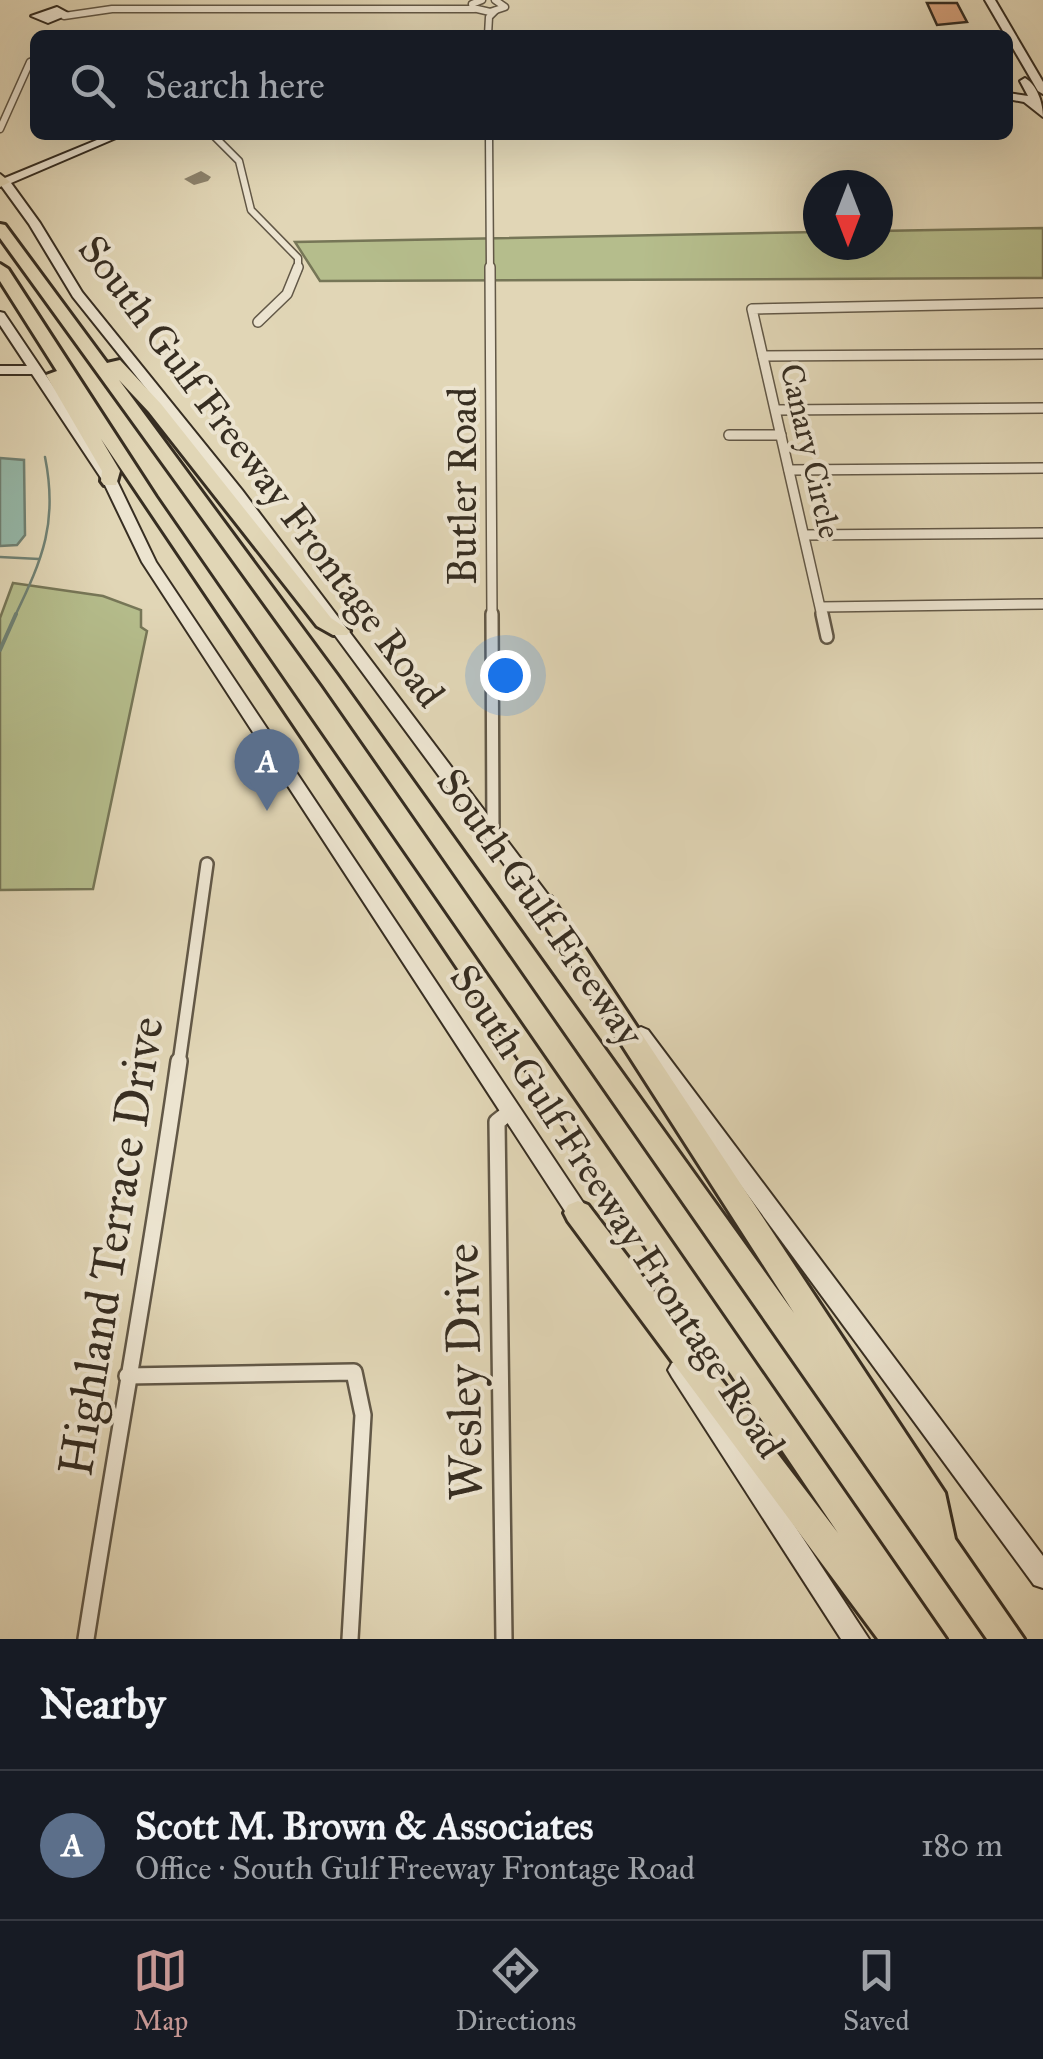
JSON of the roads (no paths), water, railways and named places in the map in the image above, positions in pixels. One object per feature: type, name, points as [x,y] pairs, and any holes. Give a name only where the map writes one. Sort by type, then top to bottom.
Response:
[{"type":"highway","name":"South Gulf Freeway","points":[[0,228],[330,680],[1007,1639]]},
{"type":"highway","points":[[0,269],[147,497],[928,1639]]},
{"type":"highway","points":[[30,314],[28,331],[112,471],[110,480]]},
{"type":"highway","points":[[69,323],[96,343],[155,408],[324,622],[340,631]]},
{"type":"highway","points":[[543,903],[934,1504],[941,1546]]},
{"type":"highway","points":[[578,1213],[898,1639]]},
{"type":"main road","points":[[981,0],[997,30]]},
{"type":"main road","points":[[990,0],[1006,30]]},
{"type":"main road","points":[[44,24],[60,9]]},
{"type":"main road","points":[[44,24],[60,9]]},
{"type":"main road","points":[[1013,42],[1037,86],[1042,112]]},
{"type":"main road","points":[[1013,56],[1037,86]]},
{"type":"main road","points":[[1013,92],[1042,112]]},
{"type":"main road","points":[[1,179],[82,140]]},
{"type":"main road","points":[[1,179],[105,140]]},
{"type":"main road","name":"South Gulf Freeway Frontage Road","points":[[1,179],[26,211],[76,294],[237,493],[1043,1576]]},
{"type":"main road","points":[[0,204],[26,211]]},
{"type":"main road","name":"South Gulf Freeway Frontage Road","points":[[0,316],[110,480],[149,562],[856,1639]]},
{"type":"main road","points":[[0,360],[34,364]]},
{"type":"main road","points":[[0,370],[34,364]]},
{"type":"street","points":[[489,30],[492,14],[501,1]]},
{"type":"street","points":[[60,9],[83,12],[478,4],[492,14]]},
{"type":"street","points":[[0,129],[30,62]]},
{"type":"street","points":[[218,140],[239,161],[251,210],[298,258],[294,286],[258,322]]},
{"type":"street","name":"Butler Road","points":[[489,140],[493,836]]},
{"type":"street","name":"Canary Circle","points":[[827,636],[755,307],[1043,303]]},
{"type":"street","points":[[763,356],[1043,354]]},
{"type":"street","points":[[776,410],[1043,408]]},
{"type":"street","points":[[729,436],[781,435]]},
{"type":"street","points":[[789,470],[1043,468]]},
{"type":"street","points":[[804,535],[1043,533]]},
{"type":"street","points":[[821,606],[1043,604]]},
{"type":"street","name":"Highland Terrace Drive","points":[[86,1639],[126,1376],[159,1206],[207,864]]},
{"type":"street","name":"Wesley Drive","points":[[504,1639],[498,1122],[512,1111]]},
{"type":"street","points":[[126,1376],[354,1372],[363,1415],[350,1639]]},
{"type":"waterway","points":[[15,616],[40,557],[49,521],[45,457]]},
{"type":"waterway","points":[[0,557],[39,559]]},
{"type":"waterway","points":[[0,650],[16,614]]},
{"type":"place","name":"Scott M. Brown & Associates","points":[[267,811]]}]
